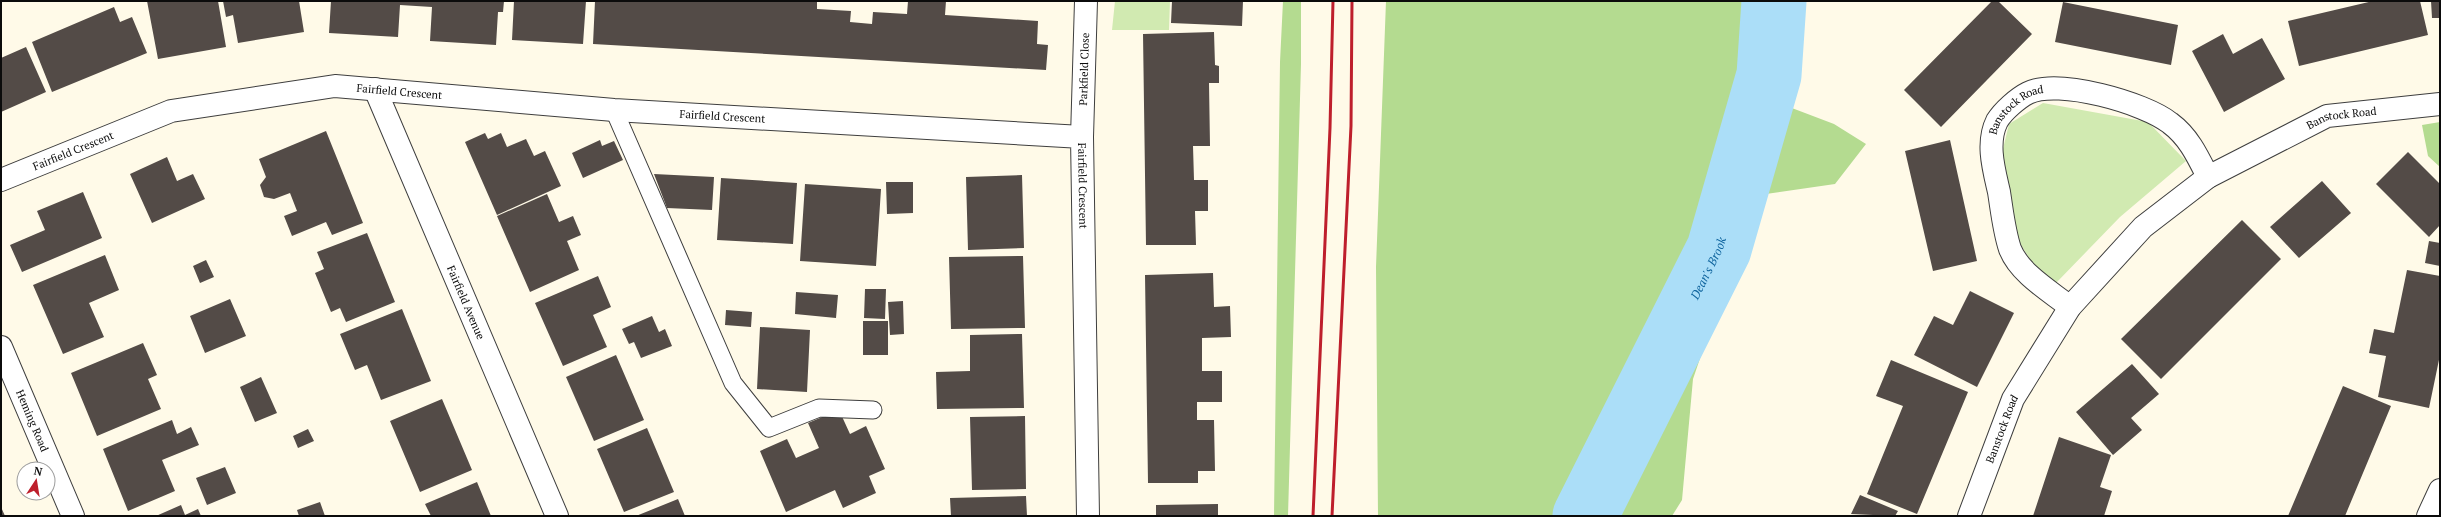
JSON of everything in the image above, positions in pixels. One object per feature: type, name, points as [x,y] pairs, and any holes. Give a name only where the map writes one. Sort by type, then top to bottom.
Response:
[{"type":"street","name":"Parkfield Close","points":[[1082,137],[1086,1]]},
{"type":"street","name":"Fairfield Crescent","points":[[1,180],[171,111],[334,86],[614,110],[1082,137],[1088,516]]},
{"type":"street","name":"Fairfield Avenue","points":[[375,89],[557,516]]},
{"type":"street","name":"Banstock Road","points":[[2070,307],[2020,266],[2011,250],[1992,156],[1993,135],[1998,120],[2011,105],[2029,92],[2049,89],[2075,91],[2128,102],[2170,122],[2184,134],[2208,177]]},
{"type":"street","name":"Banstock Road","points":[[1969,516],[2013,399],[2070,307],[2143,227],[2208,177],[2328,116],[2440,104]]},
{"type":"street","name":"Heming Road","points":[[1,348],[73,516]]},
{"type":"street","points":[[2428,516],[2440,490]]},
{"type":"lane","points":[[614,110],[733,383],[769,428],[819,408],[873,410]]},
{"type":"green space","points":[[1115,1],[1170,1],[1169,30],[1112,30]]},
{"type":"green space","points":[[1283,1],[1301,1],[1301,64],[1288,516],[1274,516],[1280,62]]},
{"type":"green space","points":[[1386,1],[1787,1],[1779,38],[1771,100],[1834,124],[1866,144],[1835,184],[1766,194],[1729,273],[1693,379],[1682,500],[1672,516],[1378,516],[1376,267]]},
{"type":"green space","points":[[2043,103],[2148,122],[2186,161],[2120,217],[2056,283],[2032,263],[2017,238],[2002,153],[2009,124]]},
{"type":"green space","points":[[2440,122],[2440,167],[2428,156],[2422,125]]},
{"type":"building","points":[[147,1],[218,1],[226,47],[158,59]]},
{"type":"building","points":[[223,1],[299,1],[304,32],[238,43],[233,15],[226,17]]},
{"type":"building","points":[[331,1],[504,1],[503,12],[498,12],[496,45],[430,41],[432,7],[400,5],[398,37],[329,33]]},
{"type":"building","points":[[514,1],[586,1],[583,44],[512,40]]},
{"type":"building","points":[[595,1],[817,1],[817,9],[851,11],[850,22],[872,24],[873,12],[907,14],[908,1],[946,1],[945,15],[1038,21],[1037,44],[1048,45],[1046,70],[593,44]]},
{"type":"building","points":[[1172,1],[1243,1],[1242,26],[1171,23]]},
{"type":"building","points":[[1992,1],[1998,1],[2032,34],[1941,127],[1904,90]]},
{"type":"building","points":[[2373,1],[2420,1],[2428,35],[2299,66],[2288,21]]},
{"type":"building","points":[[2431,1],[2440,1],[2440,18],[2432,18]]},
{"type":"building","points":[[2063,2],[2178,25],[2171,65],[2055,42]]},
{"type":"building","points":[[114,7],[120,22],[132,17],[147,53],[52,92],[32,42]]},
{"type":"building","points":[[1214,32],[1215,65],[1219,66],[1219,83],[1209,83],[1210,146],[1193,146],[1194,180],[1208,180],[1208,211],[1195,211],[1196,245],[1146,245],[1143,34]]},
{"type":"building","points":[[2223,34],[2233,54],[2262,38],[2285,79],[2224,112],[2192,51]]},
{"type":"building","points":[[26,47],[46,92],[1,112],[1,58]]},
{"type":"building","points":[[326,131],[363,223],[332,235],[326,222],[292,236],[284,216],[297,211],[290,193],[274,199],[264,197],[260,185],[266,177],[259,159]]},
{"type":"building","points":[[485,133],[488,139],[501,133],[507,147],[526,139],[534,156],[545,151],[561,186],[497,215],[465,142]]},
{"type":"building","points":[[600,140],[602,146],[614,141],[623,160],[583,178],[572,153]]},
{"type":"building","points":[[1950,140],[1977,261],[1933,271],[1905,151]]},
{"type":"building","points":[[2408,152],[2440,184],[2440,225],[2429,237],[2376,184]]},
{"type":"building","points":[[167,157],[177,181],[193,174],[205,199],[152,223],[130,174]]},
{"type":"building","points":[[654,174],[714,177],[712,210],[667,208]]},
{"type":"building","points":[[1022,175],[1024,248],[968,250],[966,177]]},
{"type":"building","points":[[721,178],[797,183],[793,244],[717,240]]},
{"type":"building","points":[[2322,181],[2351,213],[2299,258],[2270,227]]},
{"type":"building","points":[[886,182],[913,182],[913,213],[887,214]]},
{"type":"building","points":[[805,184],[881,189],[876,266],[800,261]]},
{"type":"building","points":[[83,192],[102,238],[22,272],[10,245],[45,230],[37,211]]},
{"type":"building","points":[[547,194],[559,222],[573,216],[581,235],[567,241],[579,270],[530,292],[497,216]]},
{"type":"building","points":[[2242,220],[2281,259],[2161,379],[2121,339]]},
{"type":"building","points":[[367,233],[395,302],[346,322],[340,308],[331,312],[315,273],[324,269],[317,252]]},
{"type":"building","points":[[2429,241],[2440,243],[2440,266],[2425,263]]},
{"type":"building","points":[[105,255],[119,290],[89,303],[104,337],[63,354],[33,285]]},
{"type":"building","points":[[1023,256],[1025,328],[951,329],[949,257]]},
{"type":"building","points":[[206,260],[214,277],[200,283],[193,266]]},
{"type":"building","points":[[2407,270],[2440,276],[2440,355],[2429,408],[2378,397],[2386,356],[2369,353],[2374,329],[2394,333]]},
{"type":"building","points":[[1213,273],[1214,307],[1230,306],[1231,337],[1202,338],[1202,371],[1222,371],[1222,402],[1197,402],[1197,420],[1214,420],[1215,471],[1198,471],[1198,483],[1148,483],[1145,275]]},
{"type":"building","points":[[598,276],[611,307],[593,315],[607,347],[563,366],[535,303]]},
{"type":"building","points":[[865,289],[886,289],[885,319],[864,318]]},
{"type":"building","points":[[1970,291],[2014,313],[1977,387],[1914,355],[1934,316],[1953,325]]},
{"type":"building","points":[[796,292],[838,295],[836,318],[795,314]]},
{"type":"building","points":[[230,299],[246,336],[205,353],[190,316]]},
{"type":"building","points":[[903,301],[904,334],[890,335],[888,302]]},
{"type":"building","points":[[402,309],[431,381],[381,400],[367,365],[355,370],[340,334]]},
{"type":"building","points":[[726,310],[752,312],[751,327],[725,325]]},
{"type":"building","points":[[652,316],[659,332],[665,329],[672,346],[641,358],[634,342],[629,344],[622,329]]},
{"type":"building","points":[[863,321],[888,321],[888,355],[863,355]]},
{"type":"building","points":[[760,327],[810,330],[807,392],[757,389]]},
{"type":"building","points":[[1022,334],[1024,408],[937,409],[936,372],[970,371],[970,335]]},
{"type":"building","points":[[143,343],[157,375],[148,379],[161,409],[97,436],[71,373]]},
{"type":"building","points":[[616,355],[644,420],[594,441],[566,377]]},
{"type":"building","points":[[1891,360],[1968,392],[1917,514],[1867,494],[1903,406],[1876,396]]},
{"type":"building","points":[[2132,364],[2159,394],[2131,418],[2142,430],[2113,455],[2076,412]]},
{"type":"building","points":[[261,377],[277,413],[255,422],[240,387]]},
{"type":"building","points":[[2343,386],[2391,406],[2345,516],[2288,516]]},
{"type":"building","points":[[442,399],[472,470],[420,492],[390,421]]},
{"type":"building","points":[[839,410],[850,434],[866,426],[885,469],[869,476],[876,493],[843,508],[835,490],[786,512],[760,451],[787,439],[796,458],[819,448],[808,423]]},
{"type":"building","points":[[1025,416],[1026,489],[972,490],[970,417]]},
{"type":"building","points":[[172,420],[177,434],[191,427],[199,445],[162,460],[175,491],[128,511],[103,449]]},
{"type":"building","points":[[647,428],[674,492],[624,512],[597,449]]},
{"type":"building","points":[[308,429],[314,441],[298,448],[293,436]]},
{"type":"building","points":[[2059,437],[2111,455],[2100,487],[2112,491],[2104,516],[2033,516]]},
{"type":"building","points":[[225,467],[236,493],[207,505],[196,478]]},
{"type":"building","points":[[477,482],[491,516],[431,516],[425,504]]},
{"type":"building","points":[[1860,495],[1898,511],[1895,516],[1851,514]]},
{"type":"building","points":[[1026,496],[1027,516],[951,516],[950,498]]},
{"type":"building","points":[[678,499],[685,516],[636,516]]},
{"type":"building","points":[[320,502],[325,516],[299,516],[297,510]]},
{"type":"building","points":[[1218,504],[1218,516],[1156,516],[1156,505]]},
{"type":"building","points":[[181,505],[185,515],[198,509],[201,516],[156,516]]},
{"type":"building","points":[[1,507],[5,516],[1,516]]},
{"type":"waterway","name":"Dean's Brook","points":[[1585,516],[1719,249],[1769,75],[1774,1]]},
{"type":"railway","points":[[1313,516],[1330,128],[1333,1]]},
{"type":"railway","points":[[1332,516],[1351,126],[1352,1]]}]
